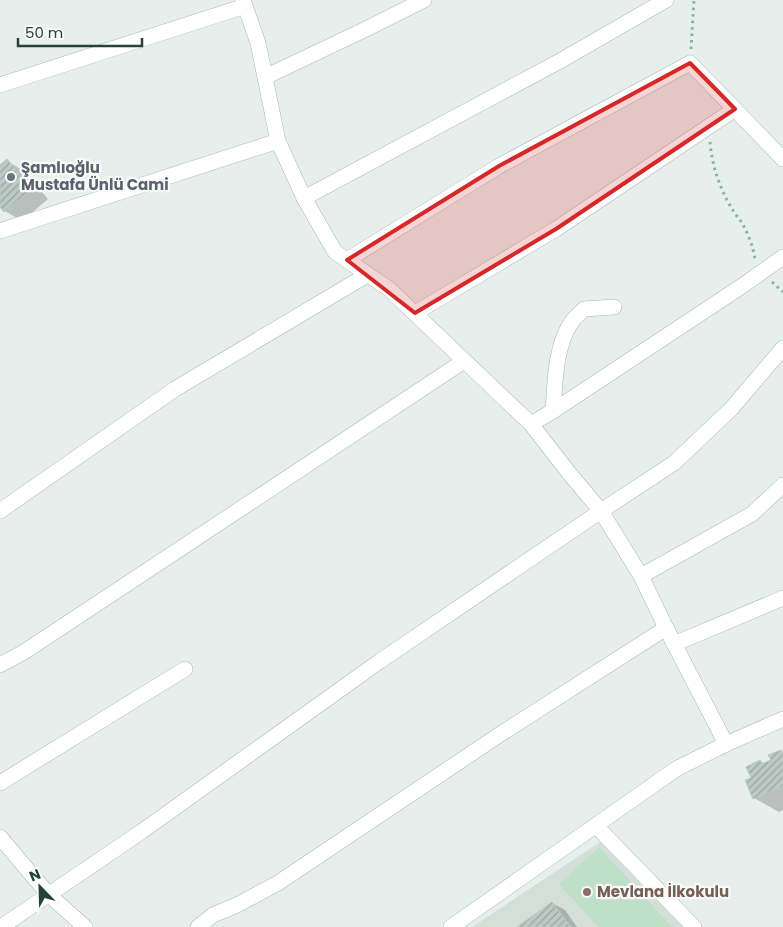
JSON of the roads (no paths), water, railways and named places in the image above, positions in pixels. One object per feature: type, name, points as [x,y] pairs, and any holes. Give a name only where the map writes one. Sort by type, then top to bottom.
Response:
[{"type":"street","points":[[265,77],[424,0]]},
{"type":"street","points":[[304,198],[560,62],[666,0]]},
{"type":"street","points":[[0,85],[244,3],[258,43],[278,141],[304,198],[335,252],[389,289],[531,424],[601,511],[642,576],[666,628],[726,744]]},
{"type":"street","points":[[347,260],[499,166],[690,63],[783,158]]},
{"type":"street","points":[[415,313],[556,229],[735,109]]},
{"type":"street","points":[[0,231],[278,141]]},
{"type":"street","points":[[531,424],[783,258]]},
{"type":"street","points":[[0,511],[175,389],[368,274]]},
{"type":"street","points":[[553,411],[556,372],[562,339],[571,322],[584,309],[614,307]]},
{"type":"street","points":[[1,927],[140,832],[380,661],[674,463],[732,409],[783,348]]},
{"type":"street","points":[[0,665],[32,646],[464,360]]},
{"type":"street","points":[[642,576],[752,514],[783,485]]},
{"type":"street","points":[[674,644],[783,598]]},
{"type":"street","points":[[198,927],[213,915],[237,905],[278,883],[666,628]]},
{"type":"street","points":[[0,783],[184,669]]},
{"type":"street","points":[[451,927],[676,769],[783,719]]},
{"type":"street","points":[[596,826],[694,927]]},
{"type":"street","points":[[0,837],[48,894],[85,927]]},
{"type":"place","name":"Şamlıoğlu Mustafa Ünlü Cami","points":[[11,177]]},
{"type":"place","name":"Mevlana İlkokulu","points":[[587,892]]}]
